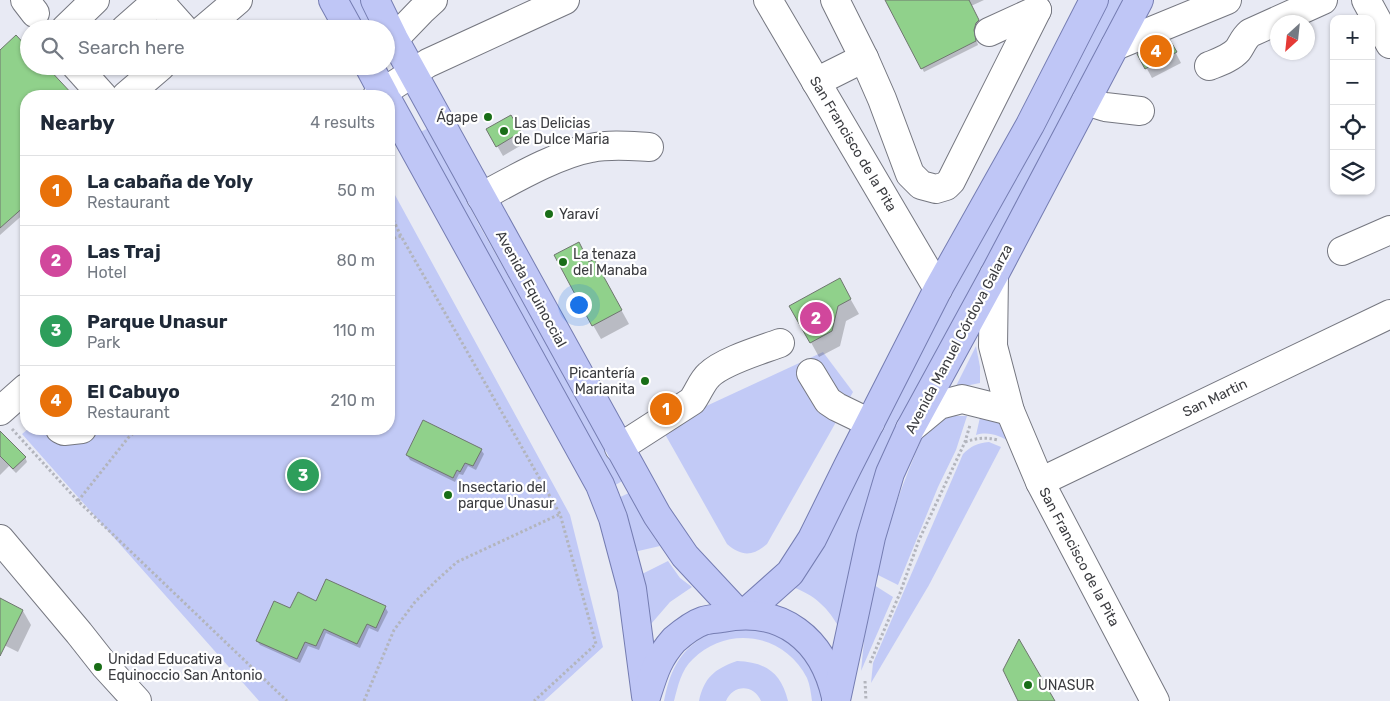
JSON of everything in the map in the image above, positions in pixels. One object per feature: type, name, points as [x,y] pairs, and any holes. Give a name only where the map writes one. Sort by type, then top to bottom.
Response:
[{"type":"main road","points":[[333,0],[343,20]]},
{"type":"main road","name":"Avenida Equinoccial","points":[[375,0],[385,20]]},
{"type":"main road","points":[[742,614],[790,573],[812,539],[938,289],[1030,125],[1094,0]]},
{"type":"main road","name":"Avenida Manuel Córdova Galarza","points":[[836,700],[870,537],[890,473],[910,429],[994,275],[1139,0]]},
{"type":"main road","name":"Avenida Equinoccial","points":[[395,41],[656,515],[685,556],[742,614]]},
{"type":"main road","points":[[373,75],[380,90]]},
{"type":"main road","points":[[395,118],[600,485],[613,518],[632,589],[646,699]]},
{"type":"main road","points":[[646,699],[656,665],[675,639],[702,621],[742,614],[765,616],[786,625],[805,639],[821,656],[831,677],[836,700]]},
{"type":"street","points":[[74,20],[95,0]]},
{"type":"street","points":[[135,20],[158,0],[176,20]]},
{"type":"street","points":[[215,20],[238,0]]},
{"type":"street","points":[[395,38],[421,10],[434,0]]},
{"type":"street","points":[[392,90],[428,64],[564,0]]},
{"type":"street","name":"San Francisco de la Pita","points":[[768,0],[938,289]]},
{"type":"street","points":[[835,0],[882,99],[910,174],[921,185],[936,189],[946,186],[951,181],[1037,10],[989,32]]},
{"type":"street","points":[[1115,46],[1227,0]]},
{"type":"street","points":[[1209,66],[1237,52],[1244,38],[1250,33],[1323,0]]},
{"type":"street","points":[[1371,3],[1390,44]]},
{"type":"street","points":[[816,82],[864,58]]},
{"type":"street","points":[[86,75],[98,90]]},
{"type":"street","points":[[133,90],[150,75]]},
{"type":"street","points":[[1086,101],[1105,107],[1140,112]]},
{"type":"street","points":[[481,198],[560,158],[590,148],[614,146],[649,147]]},
{"type":"street","points":[[1342,251],[1390,230]]},
{"type":"street","name":"San Francisco de la Pita","points":[[994,275],[993,346],[1010,411],[1040,482],[1155,701]]},
{"type":"street","name":"San Martin","points":[[1040,482],[1390,314]]},
{"type":"street","points":[[619,448],[692,401],[708,375],[719,367],[780,343]]},
{"type":"street","points":[[811,373],[828,401],[870,423]]},
{"type":"street","points":[[3,416],[20,397]]},
{"type":"street","points":[[910,429],[939,405],[962,399],[1010,411]]},
{"type":"street","points":[[0,539],[105,666],[137,701]]},
{"type":"path","points":[[395,224],[560,514],[596,644],[534,701]]},
{"type":"path","points":[[395,238],[401,236]]},
{"type":"path","points":[[3,416],[78,501],[287,701]]},
{"type":"path","points":[[868,669],[900,593],[919,540],[965,442],[970,424]]},
{"type":"path","points":[[78,501],[131,435]]},
{"type":"path","points":[[364,701],[394,630],[415,602],[436,581],[457,562],[560,514]]},
{"type":"path","points":[[865,676],[866,701]]},
{"type":"shaded area","points":[[347,0],[362,0],[372,20],[357,20]]},
{"type":"shaded area","points":[[1107,0],[1127,0],[967,300],[841,631],[831,615],[820,603],[807,593],[790,586],[991,224]]},
{"type":"shaded area","points":[[429,128],[479,225],[624,480],[612,487],[418,133]]},
{"type":"shaded area","points":[[395,195],[570,515],[603,647],[544,701],[259,701],[23,435],[395,435]]},
{"type":"shaded area","points":[[976,346],[980,367],[980,383],[955,388]]},
{"type":"shaded area","points":[[823,352],[853,392],[767,544],[752,553],[738,551],[727,544],[661,427]]},
{"type":"shaded area","points":[[981,413],[1001,424],[1012,443],[994,435],[976,435]]},
{"type":"shaded area","points":[[949,416],[967,416],[956,450],[938,487],[898,585],[876,574],[891,518],[926,429],[931,423]]},
{"type":"shaded area","points":[[989,442],[1001,447],[929,585],[871,683],[873,663],[963,454],[974,445]]},
{"type":"shaded area","points":[[631,492],[660,546],[634,552],[616,499]]},
{"type":"shaded area","points":[[668,561],[680,578],[692,587],[670,602],[651,624],[640,575]]},
{"type":"shaded area","points":[[874,585],[893,597],[861,671],[866,620]]},
{"type":"shaded area","points":[[731,628],[759,628],[772,632],[793,645],[802,654],[816,676],[823,701],[812,701],[807,678],[797,663],[785,652],[770,643],[755,639],[739,638],[722,641],[707,648],[693,659],[683,673],[674,701],[664,701],[672,672],[688,649],[708,635]]},
{"type":"shaded area","points":[[737,661],[764,666],[781,683],[788,701],[761,701],[754,691],[744,688],[733,691],[726,701],[699,701],[704,686],[711,675],[722,667]]},
{"type":"building","points":[[885,0],[969,0],[979,20],[974,30],[976,41],[921,69]]},
{"type":"building","points":[[16,35],[20,39],[20,75],[54,75],[68,90],[20,90],[20,210],[0,228],[0,50]]},
{"type":"building","points":[[1170,40],[1177,52],[1145,69],[1137,54]]},
{"type":"building","name":"Las Delicias de Dulce Maria","points":[[511,115],[521,132],[496,147],[486,129]]},
{"type":"building","points":[[579,242],[589,262],[594,259],[622,310],[592,326],[554,255]]},
{"type":"building","points":[[840,278],[851,299],[838,306],[832,331],[810,343],[789,306]]},
{"type":"building","points":[[423,420],[482,449],[473,466],[465,463],[460,472],[457,470],[453,478],[406,455]]},
{"type":"building","points":[[0,431],[26,457],[13,469],[0,456]]},
{"type":"building","points":[[326,579],[386,606],[376,628],[367,624],[357,644],[324,629],[316,646],[305,642],[297,659],[256,641],[274,601],[290,608],[298,592],[316,601]]},
{"type":"building","points":[[0,598],[23,610],[0,656]]},
{"type":"building","name":"UNASUR","points":[[1019,639],[1055,701],[1018,701],[1003,670]]},
{"type":"place","name":"El Cabuyo","points":[[1156,51]]},
{"type":"place","name":"Ágape","points":[[488,117]]},
{"type":"place","name":"Las Delicias de Dulce Maria","points":[[504,131]]},
{"type":"place","name":"Yaraví","points":[[549,214]]},
{"type":"place","name":"La tenaza del Manaba","points":[[563,262]]},
{"type":"place","name":"Las Traj","points":[[816,318]]},
{"type":"place","name":"Picantería Marianita","points":[[645,381]]},
{"type":"place","name":"La cabaña de Yoly","points":[[666,409]]},
{"type":"place","name":"Parque Unasur","points":[[303,475]]},
{"type":"place","name":"Insectario del parque Unasur","points":[[448,495]]},
{"type":"place","name":"Unidad Educativa Equinoccio San Antonio","points":[[98,667]]},
{"type":"place","name":"UNASUR","points":[[1028,685]]}]
